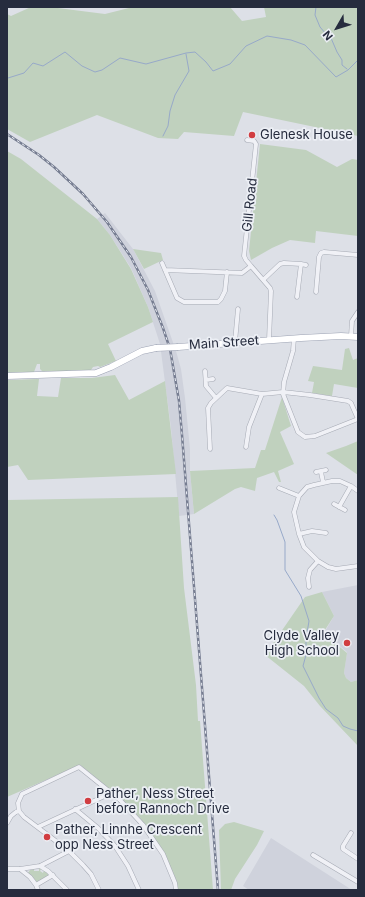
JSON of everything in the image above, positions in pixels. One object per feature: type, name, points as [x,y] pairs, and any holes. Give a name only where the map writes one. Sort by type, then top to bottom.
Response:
[{"type":"main road","name":"Main Street","points":[[7,376],[96,374],[142,351],[156,348],[294,338],[358,337]]},
{"type":"street","name":"Gill Road","points":[[247,140],[254,141],[256,144],[244,256],[251,266]]},
{"type":"street","points":[[316,292],[319,257],[321,253],[358,255]]},
{"type":"street","points":[[162,263],[177,298],[184,302],[218,302],[225,291],[228,272]]},
{"type":"street","points":[[263,280],[280,264],[306,265]]},
{"type":"street","points":[[297,297],[301,264]]},
{"type":"street","points":[[165,270],[245,272],[251,266],[271,291],[269,340]]},
{"type":"street","points":[[235,342],[238,309]]},
{"type":"street","points":[[351,336],[352,321],[358,312]]},
{"type":"street","points":[[210,449],[208,408],[227,388],[262,394],[284,392],[325,396],[348,401],[351,403],[358,419],[315,436],[305,437],[298,432],[284,392],[284,382],[293,351],[294,338]]},
{"type":"street","points":[[205,370],[206,386],[216,398]]},
{"type":"street","points":[[206,380],[213,378]]},
{"type":"street","points":[[246,447],[249,427],[262,394]]},
{"type":"street","points":[[241,441],[246,441]]},
{"type":"street","points":[[316,472],[323,471],[323,482]]},
{"type":"street","points":[[358,491],[351,486],[332,481],[307,487],[299,496],[294,512],[299,534],[304,547],[318,561],[328,567],[336,569],[358,566]]},
{"type":"street","points":[[339,507],[351,486]]},
{"type":"street","points":[[278,488],[299,496]]},
{"type":"street","points":[[334,504],[345,510]]},
{"type":"street","points":[[299,534],[312,530],[326,533]]},
{"type":"street","points":[[309,587],[308,578],[310,570],[318,561]]},
{"type":"street","points":[[303,577],[308,578]]},
{"type":"street","points":[[99,890],[91,874],[83,864],[69,851],[24,817],[19,811],[18,803],[21,794],[79,767],[120,800],[139,819],[165,859],[176,890]]},
{"type":"street","points":[[38,827],[111,793]]},
{"type":"street","points":[[75,809],[98,828],[115,846],[128,866],[138,890]]},
{"type":"street","points":[[7,823],[11,816],[19,811]]},
{"type":"street","points":[[351,833],[343,846],[343,849],[358,859]]},
{"type":"street","points":[[7,869],[40,866],[69,851]]},
{"type":"street","points":[[313,855],[358,882]]},
{"type":"street","points":[[40,866],[53,875],[67,890]]},
{"type":"street","points":[[20,869],[30,877],[37,888],[53,875]]},
{"type":"shaded area","points":[[105,213],[133,249],[155,291],[176,351],[181,369],[185,398],[194,514],[179,516],[171,428],[160,344],[148,307],[131,268],[110,235],[97,219]]},
{"type":"shaded area","name":"Clyde Valley High School","points":[[358,585],[358,680],[351,682],[346,678],[344,673],[347,652],[324,633],[334,616],[322,592]]},
{"type":"shaded area","points":[[271,838],[352,890],[249,890],[243,886]]},
{"type":"green space","points":[[31,7],[50,7],[105,14],[133,7],[230,7],[242,21],[266,17],[264,7],[358,7],[358,136],[243,112],[234,136],[184,132],[178,139],[158,138],[97,115],[30,142],[7,129],[7,14],[11,16]]},
{"type":"green space","points":[[260,144],[306,150],[337,167],[352,159],[358,160],[358,236],[316,231],[315,243],[290,240],[251,260],[249,251]]},
{"type":"green space","points":[[7,151],[21,159],[97,219],[110,235],[131,269],[153,322],[108,344],[116,361],[100,367],[93,367],[91,370],[43,372],[40,369],[40,364],[37,364],[34,372],[7,373]]},
{"type":"green space","points":[[133,249],[161,253],[163,260],[144,269]]},
{"type":"green space","points":[[349,348],[353,360],[358,358],[358,388],[334,384],[332,396],[312,393],[314,382],[308,381],[313,366],[342,370],[345,349]]},
{"type":"green space","points":[[115,375],[129,400],[165,381],[176,474],[28,480],[18,465],[7,467],[7,380],[39,379],[37,396],[58,397],[61,378],[92,378]]},
{"type":"green space","points":[[282,397],[291,426],[280,432],[294,464],[278,471],[281,482],[279,482],[274,472],[257,478],[255,491],[241,487],[235,489],[194,514],[190,471],[255,468],[261,450],[265,450]]},
{"type":"green space","points":[[358,441],[358,475],[326,453],[346,446]]},
{"type":"green space","points":[[178,497],[184,588],[196,685],[198,721],[200,721],[213,890],[178,890],[164,853],[140,818],[122,799],[80,765],[7,797],[7,500]]},
{"type":"green space","points":[[322,592],[334,616],[323,633],[347,653],[344,673],[346,678],[351,682],[358,680],[358,746],[320,706],[304,686],[265,655],[305,597]]},
{"type":"green space","points":[[234,822],[264,831],[257,845],[235,879],[231,890],[221,890],[219,830],[225,824]]},
{"type":"green space","points":[[39,868],[43,873],[44,870],[48,876],[37,882],[28,873],[30,870],[34,869],[34,871],[39,871]]},
{"type":"waterway","points":[[316,7],[315,15],[320,27],[331,38],[342,60],[342,65],[347,69]]},
{"type":"waterway","points":[[7,77],[8,78],[24,73],[33,63],[43,66],[65,52],[82,66],[95,72],[102,70],[120,58],[146,64],[195,52],[213,71],[230,64],[246,46],[267,36],[291,40],[305,45],[336,77],[348,70],[358,60]]},
{"type":"waterway","points":[[163,136],[168,126],[170,111],[175,95],[189,71],[186,54]]},
{"type":"waterway","points":[[274,515],[285,542],[285,570],[301,596],[309,621],[306,639],[306,655],[303,666],[326,709],[338,718],[343,726],[358,731]]},
{"type":"railway","points":[[7,134],[39,155],[54,167],[83,194],[107,222],[131,257],[148,290],[170,349],[179,401],[218,890]]},
{"type":"place","name":"Glenesk House","points":[[252,135]]},
{"type":"place","name":"Clyde Valley High School","points":[[347,643]]},
{"type":"place","name":"Pather, Ness Street before Rannoch Drive","points":[[88,801]]},
{"type":"place","name":"Pather, Linnhe Crescent opp Ness Street","points":[[47,837]]}]
